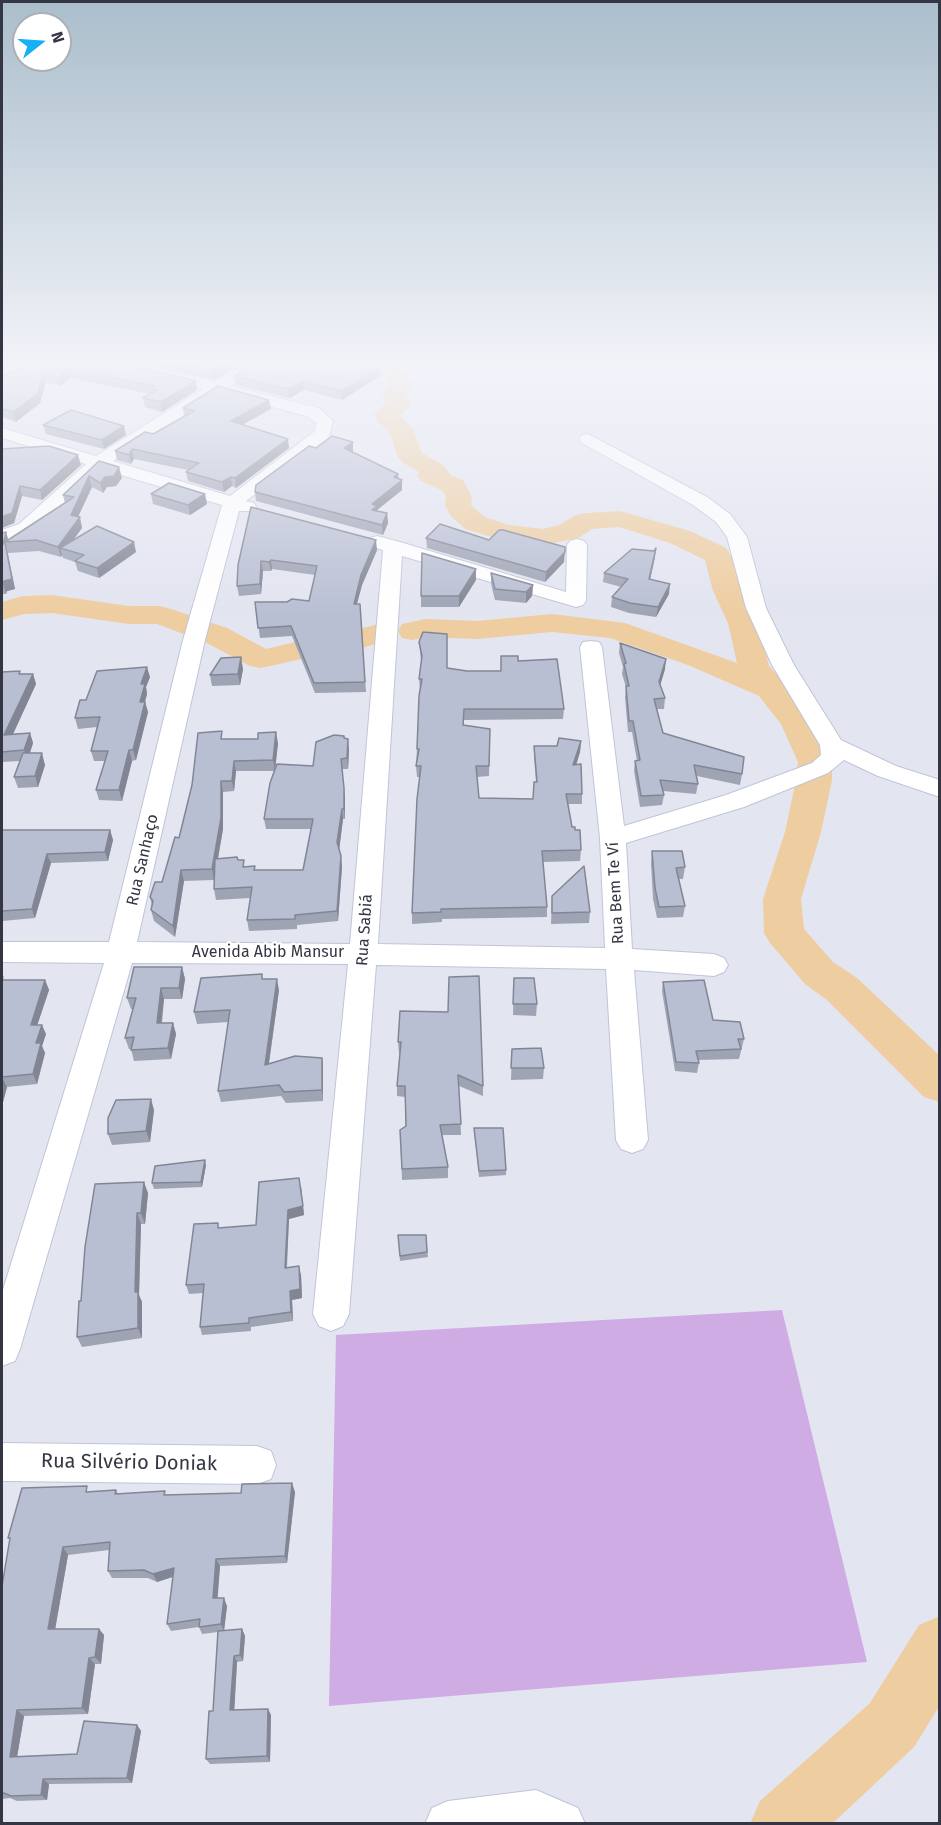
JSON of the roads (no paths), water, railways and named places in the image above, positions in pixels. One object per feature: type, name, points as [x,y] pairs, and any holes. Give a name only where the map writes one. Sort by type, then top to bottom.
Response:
[{"type":"street","points":[[38,445],[266,512]]},
{"type":"street","points":[[2,536],[26,528],[97,463],[125,445]]},
{"type":"street","points":[[232,503],[306,445]]},
{"type":"street","points":[[599,445],[700,501],[723,518],[737,537],[756,608],[783,665],[832,745],[833,758],[820,768],[735,801],[613,838]]},
{"type":"street","points":[[2,451],[49,449]]},
{"type":"street","name":"Rua Sanhaço","points":[[2,1349],[121,952],[197,628],[232,503]]},
{"type":"street","points":[[358,537],[576,601],[577,545]]},
{"type":"street","name":"Rua Sabiá","points":[[331,1314],[363,954],[393,546]]},
{"type":"street","name":"Rua Bem Te Ví","points":[[591,647],[613,838],[632,1140]]},
{"type":"street","points":[[832,745],[887,771],[939,789]]},
{"type":"street","name":"Avenida Abib Mansur","points":[[2,952],[363,954],[619,959],[714,964]]},
{"type":"street","name":"Rua Silvério Doniak","points":[[2,1462],[257,1465]]},
{"type":"street","points":[[448,1824],[536,1813],[562,1824]]},
{"type":"waterway","points":[[407,445],[411,457],[434,470],[438,475],[430,475],[454,486],[459,497],[458,505],[464,515],[475,523],[505,533],[543,537],[568,532],[586,521],[620,519],[680,537],[716,554],[722,564],[728,591],[743,623],[754,668],[771,689]]},
{"type":"waterway","points":[[2,611],[22,605],[52,604],[129,615],[160,615],[216,635],[261,659],[286,655],[308,648],[327,648],[378,633]]},
{"type":"waterway","points":[[413,631],[426,628],[477,630],[552,623],[614,629],[699,658],[771,689]]},
{"type":"waterway","points":[[771,689],[775,691]]},
{"type":"waterway","points":[[771,689],[797,722],[815,762],[814,780],[803,832],[782,899],[784,933],[819,973],[842,989],[940,1084]]},
{"type":"waterway","points":[[783,1824],[892,1725],[940,1646]]}]
